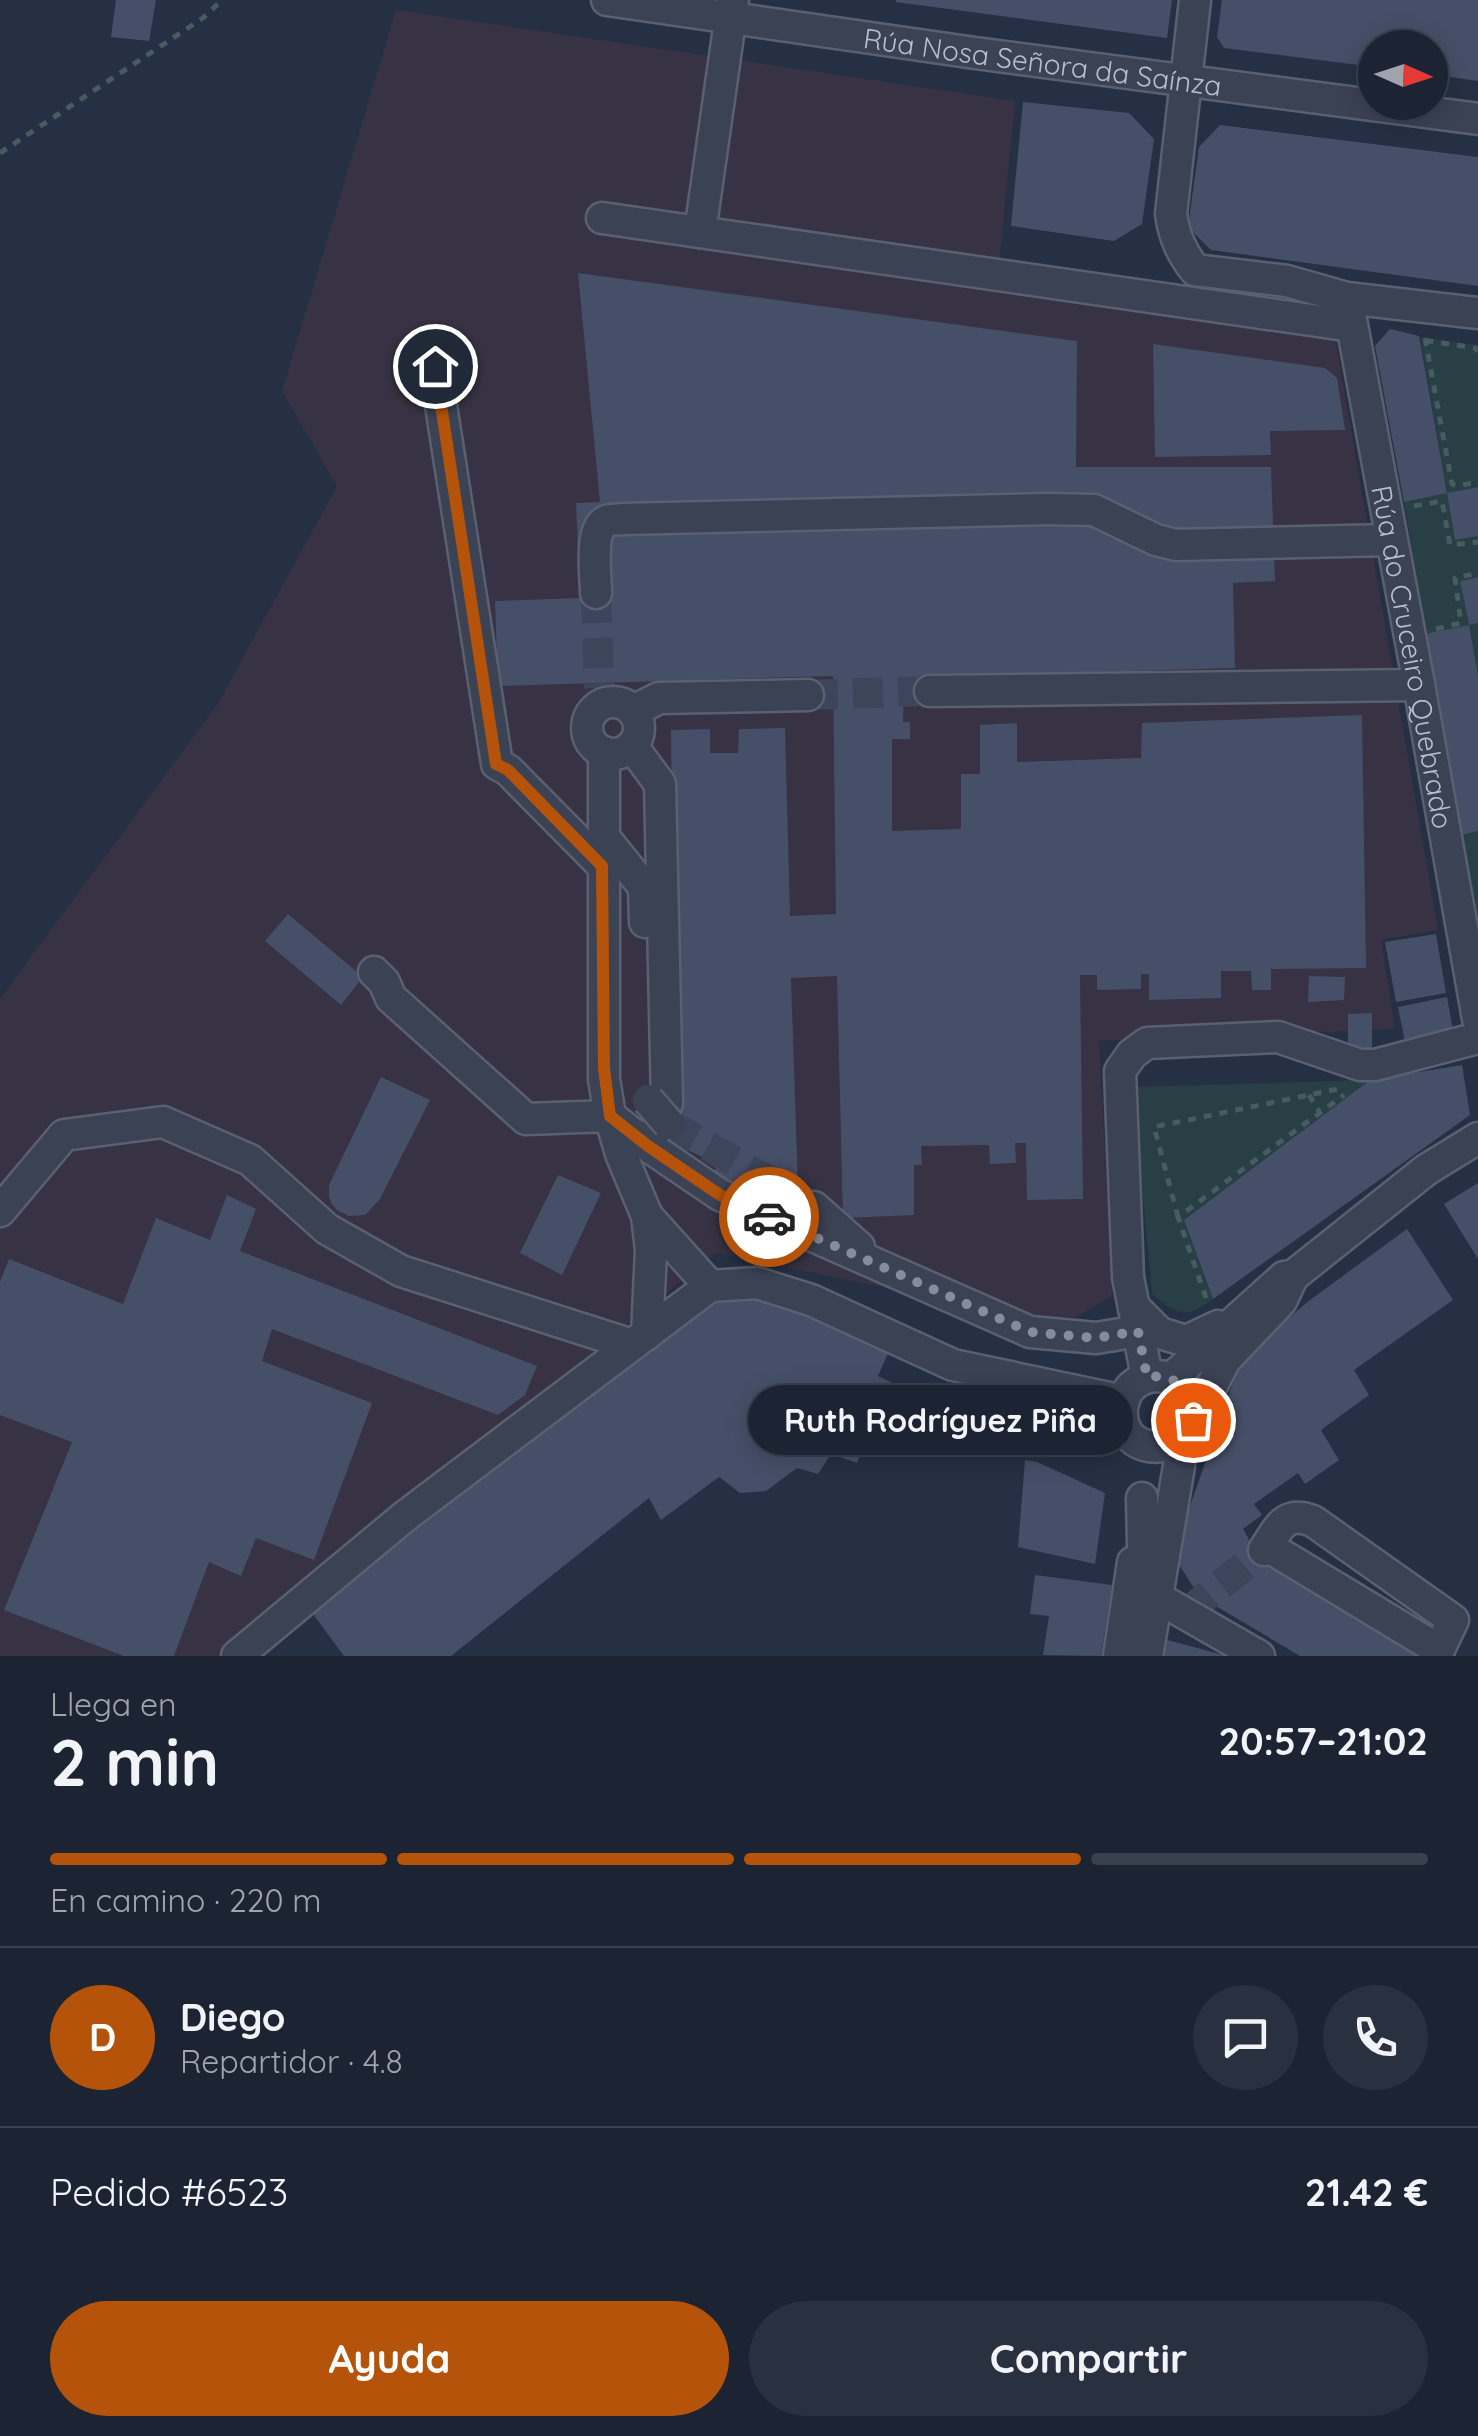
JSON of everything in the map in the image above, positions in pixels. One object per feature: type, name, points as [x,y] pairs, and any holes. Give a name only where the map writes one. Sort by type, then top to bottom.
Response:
[{"type":"street","name":"Rúa Nosa Señora da Saínza","points":[[607,0],[732,8],[1186,81],[1478,118]]},
{"type":"street","points":[[1195,0],[1171,214],[1181,251],[1195,270],[1287,281],[1349,312]]},
{"type":"street","points":[[700,232],[732,8]]},
{"type":"street","points":[[602,218],[1349,312],[1420,306],[1478,313]]},
{"type":"street","name":"Rúa do Cruceiro Quebrado","points":[[1349,312],[1478,1019]]},
{"type":"street","points":[[435,366],[496,764],[508,770],[644,887],[648,1100],[659,1135]]},
{"type":"street","points":[[596,593],[598,529],[606,521],[623,519],[1094,510],[1156,540],[1176,545],[1388,526]]},
{"type":"street","points":[[930,691],[1419,686]]},
{"type":"street","points":[[633,711],[659,698],[808,694]]},
{"type":"street","points":[[630,1174],[659,1135],[667,1103],[660,784],[618,749],[593,746],[586,730],[599,697],[621,702],[633,711],[639,730],[618,749],[602,851],[604,1068],[610,1116],[630,1174],[647,1216],[652,1250],[639,1340]]},
{"type":"street","points":[[374,972],[384,982],[390,998],[526,1119],[610,1116],[659,1135],[720,1195],[1030,1332],[1096,1338],[1136,1319]]},
{"type":"street","points":[[1160,1378],[1136,1319],[1128,1277],[1120,1072],[1132,1054],[1146,1043],[1278,1037],[1360,1065],[1375,1065],[1478,1038]]},
{"type":"street","points":[[0,1211],[64,1135],[164,1122],[250,1160],[326,1230],[401,1271],[639,1340]]},
{"type":"street","points":[[1289,1276],[1281,1302],[1225,1360],[1186,1430],[1167,1447],[1142,1445],[1133,1438],[1122,1416],[1124,1400],[1132,1387],[1160,1378],[1289,1276],[1426,1170],[1478,1138]]},
{"type":"street","points":[[814,1207],[880,1266]]},
{"type":"street","points":[[647,1216],[710,1286]]},
{"type":"street","points":[[1136,1319],[1186,1342],[1216,1327],[1289,1276]]},
{"type":"street","points":[[237,1656],[404,1516],[710,1286],[757,1283],[811,1300],[953,1365],[1124,1400]]},
{"type":"street","points":[[1147,1656],[1191,1398],[1182,1385],[1160,1378]]},
{"type":"street","points":[[1142,1445],[1144,1590],[1259,1656]]},
{"type":"street","points":[[1119,1656],[1142,1498]]},
{"type":"street","points":[[1292,1517],[1314,1521],[1454,1620],[1438,1653],[1265,1548],[1283,1522],[1292,1517]]},
{"type":"path","points":[[0,154],[203,18],[222,0]]},
{"type":"path","points":[[1420,306],[1452,484],[1478,482]]},
{"type":"path","points":[[1426,343],[1478,351]]},
{"type":"path","points":[[1388,526],[1440,500],[1450,546],[1478,542]]},
{"type":"path","points":[[1409,635],[1461,623],[1454,578],[1478,573]]},
{"type":"path","points":[[1216,1327],[1178,1217],[1154,1127],[1356,1085],[1360,1065]]},
{"type":"path","points":[[1309,1096],[1320,1112]]},
{"type":"path","points":[[1178,1217],[1344,1096]]},
{"type":"shaded area","points":[[396,10],[1015,101],[999,263],[1332,321],[1438,930],[1381,940],[1395,1029],[1099,1041],[1112,1296],[1063,1324],[716,1253],[375,1528],[242,1656],[0,1656],[0,999],[217,705],[337,486],[282,391]]},
{"type":"green space","points":[[1420,337],[1478,345],[1478,487],[1448,493],[1455,540],[1478,536],[1478,577],[1460,581],[1469,625],[1478,623],[1478,675],[1425,634],[1404,502],[1447,492]]},
{"type":"green space","points":[[1478,831],[1478,919],[1477,919],[1462,835]]},
{"type":"green space","points":[[1370,1080],[1184,1220],[1213,1299],[1195,1310],[1181,1312],[1152,1294],[1133,1087]]},
{"type":"building","points":[[116,0],[156,0],[149,41],[111,37]]},
{"type":"building","points":[[896,0],[1172,0],[1167,38]]},
{"type":"building","points":[[1222,0],[1478,0],[1478,81],[1448,77],[1448,30],[1358,30],[1358,65],[1224,48],[1217,37]]},
{"type":"building","points":[[1023,102],[1129,113],[1154,139],[1142,224],[1114,241],[1011,226]]},
{"type":"building","points":[[1220,125],[1478,157],[1478,286],[1211,250],[1188,227],[1199,147]]},
{"type":"building","points":[[578,273],[1077,341],[1076,467],[1271,467],[1275,581],[1233,583],[1235,668],[904,678],[903,722],[910,722],[910,739],[892,739],[892,831],[961,829],[961,774],[980,774],[980,725],[1017,723],[1017,762],[1141,758],[1142,723],[1362,715],[1366,968],[1271,969],[1271,990],[1252,990],[1251,971],[1221,971],[1221,998],[1149,1000],[1149,974],[1141,974],[1141,989],[1097,990],[1097,975],[1080,975],[1083,1199],[1027,1200],[1026,1143],[1015,1143],[1016,1163],[990,1164],[989,1145],[921,1146],[922,1165],[914,1165],[914,1215],[843,1218],[837,976],[791,978],[799,1218],[713,1174],[718,1164],[664,1139],[676,1111],[671,730],[710,729],[710,753],[738,753],[739,729],[785,728],[790,916],[836,914],[833,676],[498,686],[495,601],[580,598],[576,503],[600,502]]},
{"type":"building","points":[[1390,329],[1419,336],[1447,493],[1404,502],[1375,346]]},
{"type":"building","points":[[1153,344],[1325,368],[1337,378],[1345,430],[1270,431],[1271,455],[1155,457]]},
{"type":"building","points":[[1478,487],[1478,536],[1455,540],[1447,493]]},
{"type":"building","points":[[1478,577],[1478,623],[1469,625],[1460,581]]},
{"type":"building","points":[[1469,625],[1478,675],[1478,831],[1462,835],[1425,634]]},
{"type":"building","points":[[288,914],[363,977],[341,1005],[265,941]]},
{"type":"building","points":[[1436,934],[1446,993],[1396,1002],[1385,942]]},
{"type":"building","points":[[1309,976],[1345,977],[1344,1000],[1308,1002]]},
{"type":"building","points":[[1447,997],[1453,1031],[1405,1042],[1398,1007]]},
{"type":"building","points":[[1372,1013],[1372,1049],[1348,1050],[1348,1014]]},
{"type":"building","points":[[1462,1065],[1470,1115],[1213,1299],[1184,1220],[1370,1080]]},
{"type":"building","points":[[381,1077],[430,1100],[380,1199],[365,1215],[349,1216],[332,1204],[329,1185]]},
{"type":"building","points":[[558,1175],[601,1193],[562,1275],[520,1253]]},
{"type":"building","points":[[1478,1183],[1478,1259],[1444,1204]]},
{"type":"building","points":[[227,1195],[256,1209],[240,1251],[537,1366],[525,1395],[498,1415],[272,1329],[262,1361],[372,1403],[314,1560],[256,1538],[241,1576],[209,1562],[174,1656],[124,1656],[4,1610],[72,1442],[0,1415],[0,1282],[9,1259],[123,1304],[156,1218],[210,1240]]},
{"type":"building","points":[[1407,1229],[1453,1300],[1354,1370],[1369,1395],[1321,1430],[1339,1460],[1305,1484],[1298,1473],[1254,1504],[1262,1515],[1243,1529],[1253,1552],[1421,1652],[1419,1656],[1300,1656],[1199,1596],[1173,1555],[1236,1374],[1263,1339]]},
{"type":"building","points":[[742,1293],[772,1295],[889,1351],[878,1376],[915,1394],[907,1420],[881,1406],[857,1463],[831,1454],[818,1474],[797,1468],[766,1491],[740,1493],[719,1477],[661,1520],[649,1498],[451,1656],[344,1656],[310,1610],[699,1305]]},
{"type":"building","points":[[1025,1460],[1105,1493],[1095,1564],[1018,1547]]},
{"type":"building","points":[[1035,1575],[1112,1585],[1101,1656],[1043,1655],[1049,1616],[1030,1614]]},
{"type":"building","points":[[1164,1639],[1223,1655],[1223,1656],[1159,1656]]},
{"type":"tunnel","points":[[596,593],[599,688]]},
{"type":"tunnel","points":[[808,695],[930,691]]},
{"type":"tunnel","points":[[669,1124],[814,1207]]},
{"type":"tunnel","points":[[1186,1613],[1264,1550]]},
{"type":"way so far","points":[[769,1217],[1030,1332],[1096,1338],[1138,1331],[1147,1377],[1172,1378],[1182,1385],[1191,1398],[1193,1420]]},
{"type":"place","name":"Ruth Rodríguez Piña","points":[[1193,1420]]},
{"type":"route","points":[[435,366],[496,764],[508,770],[602,866],[604,1079],[610,1116],[720,1195],[769,1217]]}]
